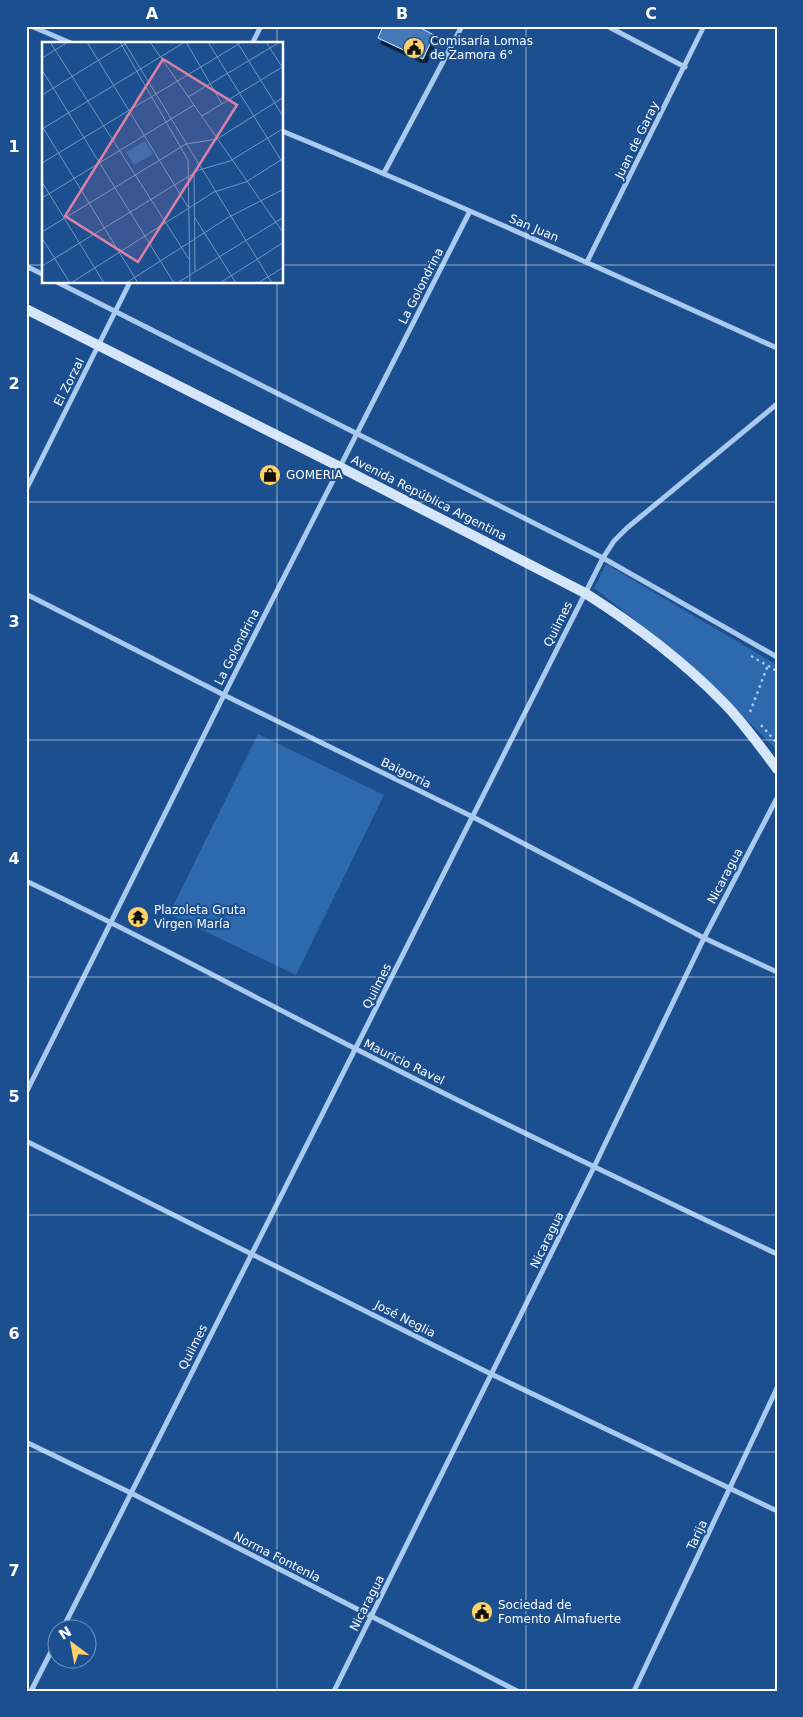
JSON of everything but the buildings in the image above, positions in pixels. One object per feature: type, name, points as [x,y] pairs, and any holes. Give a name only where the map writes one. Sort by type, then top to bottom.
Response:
[{"type":"main road","name":"Avenida República Argentina","points":[[26,309],[340,467],[584,593],[620,615],[688,669],[722,701],[751,734],[777,769]]},
{"type":"street","points":[[31,26],[68,42]]},
{"type":"street","points":[[253,42],[261,26]]},
{"type":"street","points":[[384,173],[462,26]]},
{"type":"street","points":[[607,26],[685,66]]},
{"type":"street","name":"Juan de Garay","points":[[587,262],[704,26]]},
{"type":"street","name":"San Juan","points":[[284,132],[384,173],[587,262],[777,348]]},
{"type":"street","name":"La Golondrina","points":[[26,1093],[224,695],[470,211]]},
{"type":"street","points":[[26,266],[42,274]]},
{"type":"street","name":"Avenida República Argentina","points":[[62,284],[603,558],[777,657]]},
{"type":"street","name":"El Zorzal","points":[[26,490],[129,284]]},
{"type":"street","name":"Quilmes","points":[[67,1620],[603,558],[614,541],[627,528],[777,404]]},
{"type":"street","name":"Baigorria","points":[[26,594],[224,695],[473,817],[704,938],[777,972]]},
{"type":"street","name":"Nicaragua","points":[[334,1691],[594,1167],[704,938],[777,798]]},
{"type":"street","name":"Mauricio Ravel","points":[[26,881],[111,921],[356,1049],[594,1167],[777,1254]]},
{"type":"street","name":"José Neglia","points":[[26,1141],[491,1374],[777,1511]]},
{"type":"street","name":"Tarija","points":[[634,1691],[777,1388]]},
{"type":"street","name":"Norma Fontenla","points":[[26,1442],[130,1493],[517,1691]]},
{"type":"street","points":[[31,1691],[48,1658]]},
{"type":"path","points":[[750,712],[768,666]]},
{"type":"shaded area","points":[[606,564],[777,665],[777,750],[687,661],[594,588]]},
{"type":"shaded area","points":[[258,734],[384,795],[296,975],[169,914]]},
{"type":"place","name":"Comisaría Lomas de Zamora 6°","points":[[414,48]]},
{"type":"place","name":"GOMERIA","points":[[270,475]]},
{"type":"place","name":"Plazoleta Gruta Virgen María","points":[[138,917]]},
{"type":"place","name":"Sociedad de Fomento Almafuerte","points":[[482,1612]]}]
